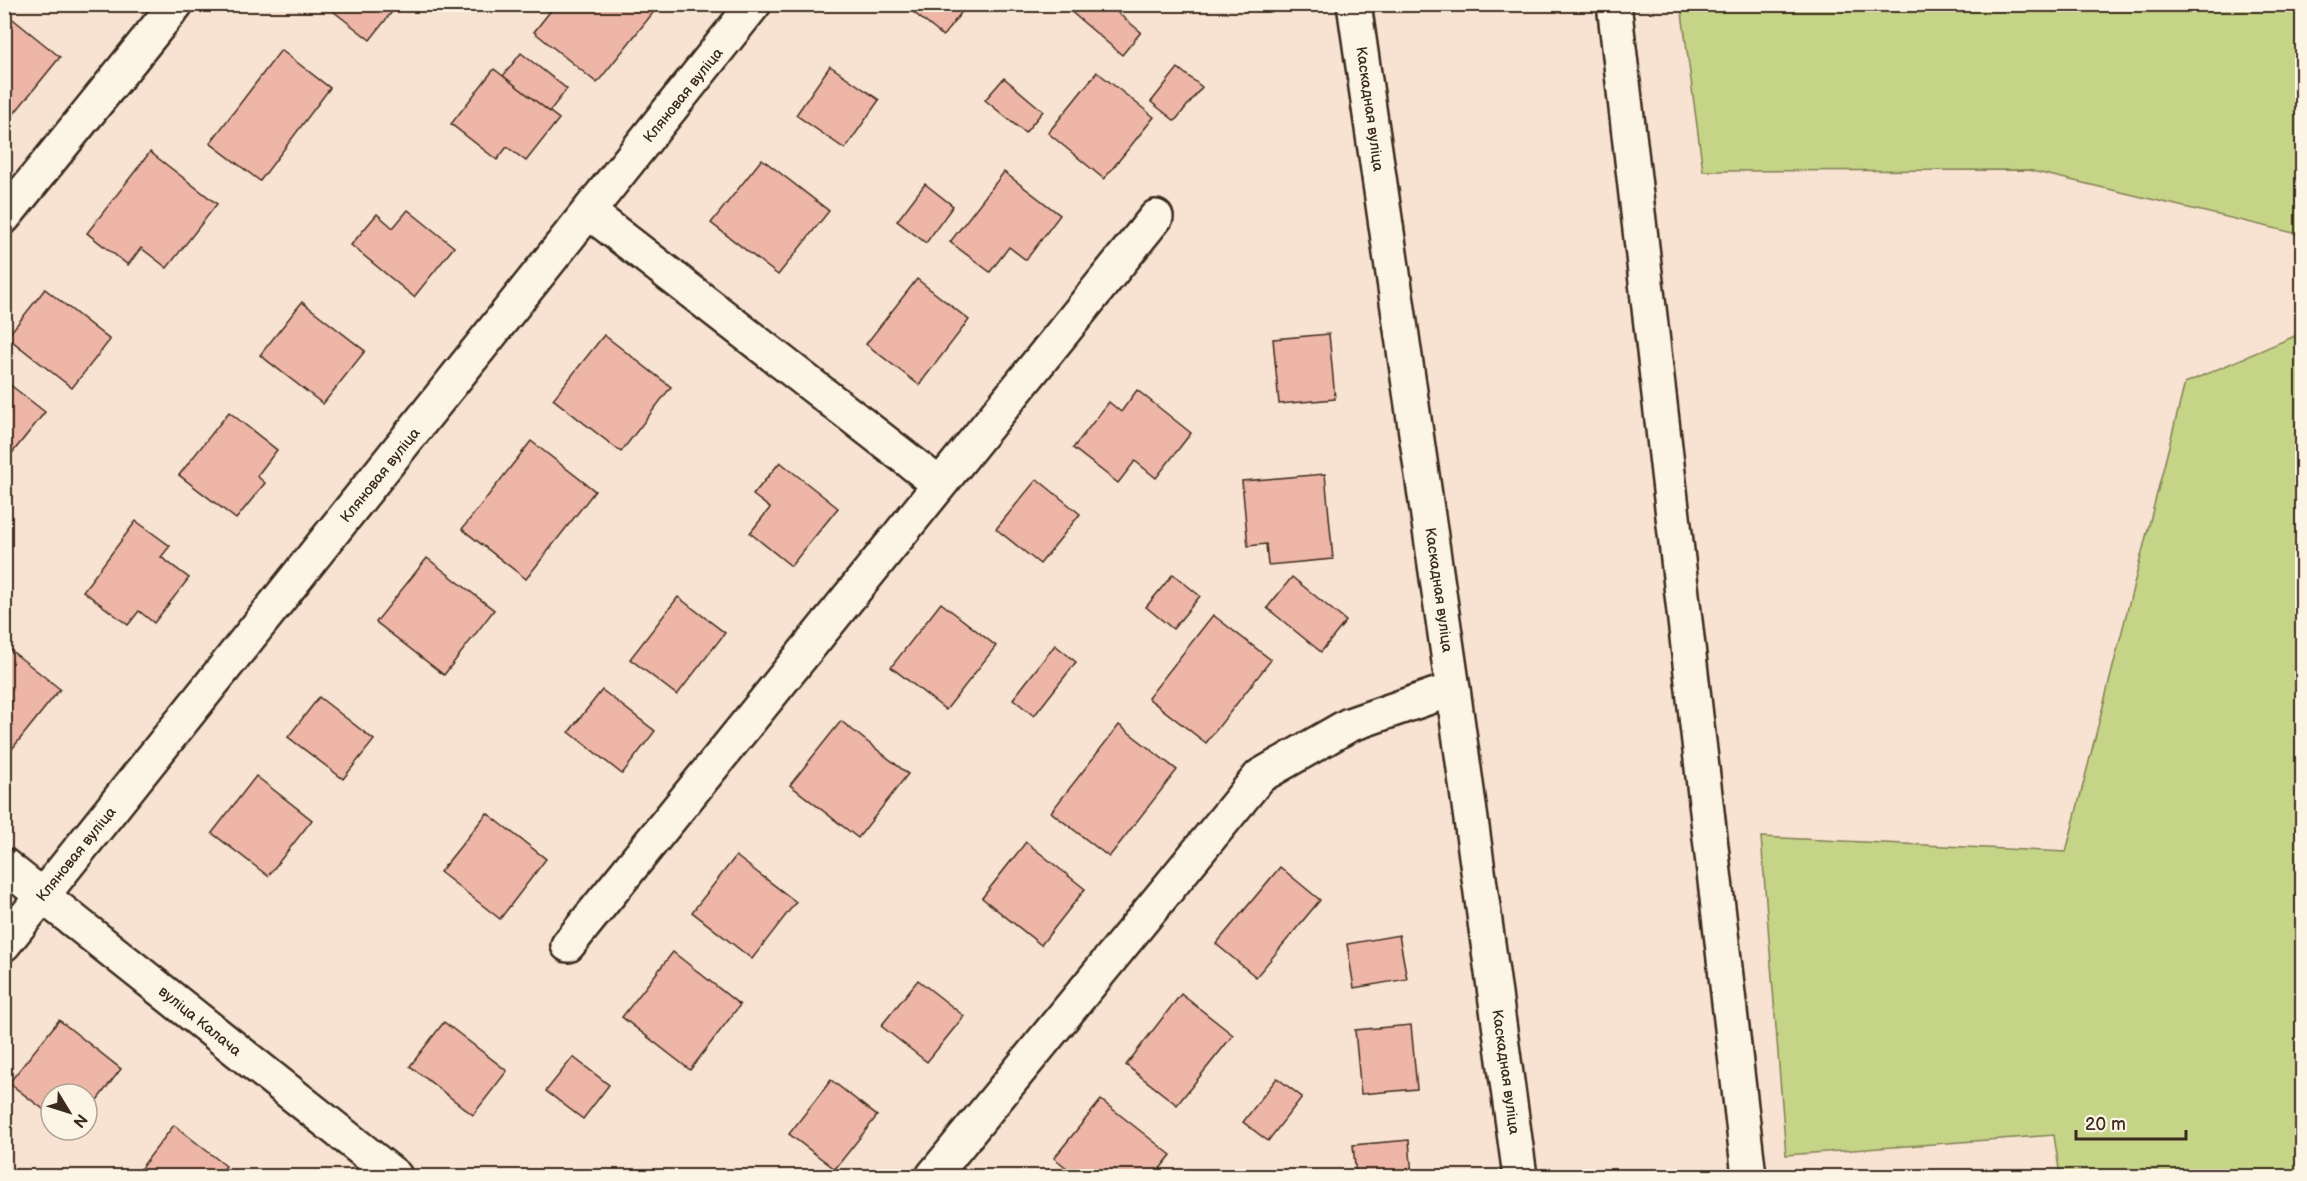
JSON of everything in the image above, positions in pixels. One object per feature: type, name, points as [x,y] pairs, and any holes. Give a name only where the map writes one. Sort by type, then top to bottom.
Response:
[{"type":"street","points":[[4,217],[176,4]]},
{"type":"street","name":"Кляновая вуліца","points":[[4,944],[754,4]]},
{"type":"street","name":"Каскадная вуліца","points":[[1354,4],[1453,689],[1520,1176]]},
{"type":"street","points":[[1614,4],[1749,1176]]},
{"type":"street","points":[[589,212],[939,484]]},
{"type":"street","points":[[568,945],[1156,217]]},
{"type":"street","points":[[933,1176],[1260,776],[1349,725],[1453,689]]},
{"type":"street","name":"вуліца Калача","points":[[4,865],[395,1176]]},
{"type":"green space","points":[[1681,5],[2302,5],[2302,235],[2028,170],[1703,171]]},
{"type":"green space","points":[[2302,333],[2302,1176],[2060,1176],[2054,1135],[1786,1155],[1761,837],[2066,852],[2185,383]]},
{"type":"building","points":[[324,4],[398,4],[370,40]]},
{"type":"building","points":[[556,4],[660,4],[597,83],[534,32]]},
{"type":"building","points":[[903,4],[968,4],[943,36]]},
{"type":"building","points":[[1062,4],[1107,4],[1141,32],[1122,55]]},
{"type":"building","points":[[4,12],[60,57],[4,126]]},
{"type":"building","points":[[281,50],[330,88],[260,181],[210,143]]},
{"type":"building","points":[[521,53],[567,89],[549,112],[503,76]]},
{"type":"building","points":[[830,66],[879,100],[845,149],[796,115]]},
{"type":"building","points":[[1178,68],[1202,87],[1175,121],[1151,102]]},
{"type":"building","points":[[494,69],[559,119],[526,161],[507,147],[497,160],[451,124]]},
{"type":"building","points":[[1097,72],[1154,117],[1104,179],[1048,133]]},
{"type":"building","points":[[1004,78],[1043,111],[1025,133],[985,100]]},
{"type":"building","points":[[150,152],[217,204],[167,268],[141,248],[128,265],[87,233]]},
{"type":"building","points":[[762,159],[829,211],[778,275],[711,223]]},
{"type":"building","points":[[1004,172],[1060,215],[1026,260],[1009,247],[990,272],[950,242]]},
{"type":"building","points":[[925,184],[953,206],[926,243],[897,221]]},
{"type":"building","points":[[408,210],[454,247],[414,297],[351,245],[377,214],[393,228]]},
{"type":"building","points":[[917,279],[969,320],[919,385],[866,344]]},
{"type":"building","points":[[45,289],[110,340],[72,388],[7,337]]},
{"type":"building","points":[[302,302],[365,351],[323,404],[260,355]]},
{"type":"building","points":[[1329,334],[1335,399],[1279,404],[1273,339]]},
{"type":"building","points":[[604,335],[671,387],[621,452],[553,399]]},
{"type":"building","points":[[4,380],[45,412],[4,463]]},
{"type":"building","points":[[1137,390],[1191,433],[1156,478],[1135,461],[1118,483],[1073,448],[1109,402],[1121,412]]},
{"type":"building","points":[[229,412],[277,450],[257,476],[265,483],[236,519],[179,475]]},
{"type":"building","points":[[531,441],[595,491],[526,579],[462,529]]},
{"type":"building","points":[[780,462],[838,508],[791,566],[750,533],[770,508],[753,495]]},
{"type":"building","points":[[1325,474],[1333,559],[1268,565],[1266,544],[1248,546],[1242,481]]},
{"type":"building","points":[[1037,479],[1080,514],[1040,564],[996,529]]},
{"type":"building","points":[[136,521],[170,546],[161,557],[189,578],[154,623],[139,611],[128,625],[83,591]]},
{"type":"building","points":[[427,558],[494,610],[444,675],[376,622]]},
{"type":"building","points":[[1173,574],[1200,596],[1173,629],[1146,607]]},
{"type":"building","points":[[1292,577],[1346,621],[1321,652],[1267,608]]},
{"type":"building","points":[[678,597],[725,633],[677,695],[630,659]]},
{"type":"building","points":[[941,603],[996,646],[946,710],[891,667]]},
{"type":"building","points":[[1213,615],[1271,660],[1206,743],[1148,698]]},
{"type":"building","points":[[4,645],[60,689],[12,749],[4,744]]},
{"type":"building","points":[[1055,645],[1076,662],[1034,716],[1013,699]]},
{"type":"building","points":[[602,690],[655,731],[622,774],[569,732]]},
{"type":"building","points":[[319,697],[374,740],[343,779],[288,737]]},
{"type":"building","points":[[841,721],[908,774],[858,838],[790,785]]},
{"type":"building","points":[[1119,725],[1177,770],[1109,857],[1051,812]]},
{"type":"building","points":[[256,776],[312,820],[268,876],[212,833]]},
{"type":"building","points":[[487,813],[546,859],[500,919],[440,872]]},
{"type":"building","points":[[1026,842],[1085,889],[1041,945],[982,898]]},
{"type":"building","points":[[736,856],[796,902],[752,959],[692,912]]},
{"type":"building","points":[[1280,867],[1320,900],[1256,977],[1216,944]]},
{"type":"building","points":[[1399,935],[1407,979],[1354,988],[1347,944]]},
{"type":"building","points":[[673,952],[740,1005],[690,1070],[622,1017]]},
{"type":"building","points":[[918,980],[964,1016],[927,1062],[881,1026]]},
{"type":"building","points":[[1181,994],[1233,1035],[1177,1105],[1126,1065]]},
{"type":"building","points":[[59,1020],[121,1069],[99,1097],[99,1082],[39,1082],[39,1106],[9,1083]]},
{"type":"building","points":[[444,1022],[507,1071],[473,1115],[410,1066]]},
{"type":"building","points":[[1411,1025],[1417,1089],[1361,1094],[1355,1030]]},
{"type":"building","points":[[573,1057],[609,1085],[583,1119],[546,1091]]},
{"type":"building","points":[[1277,1078],[1302,1097],[1268,1141],[1243,1122]]},
{"type":"building","points":[[831,1080],[877,1116],[835,1169],[789,1134]]},
{"type":"building","points":[[1101,1100],[1171,1155],[1154,1176],[1077,1176],[1054,1158]]},
{"type":"building","points":[[174,1125],[226,1166],[218,1176],[135,1176]]},
{"type":"building","points":[[1409,1140],[1412,1176],[1356,1176],[1353,1145]]}]
